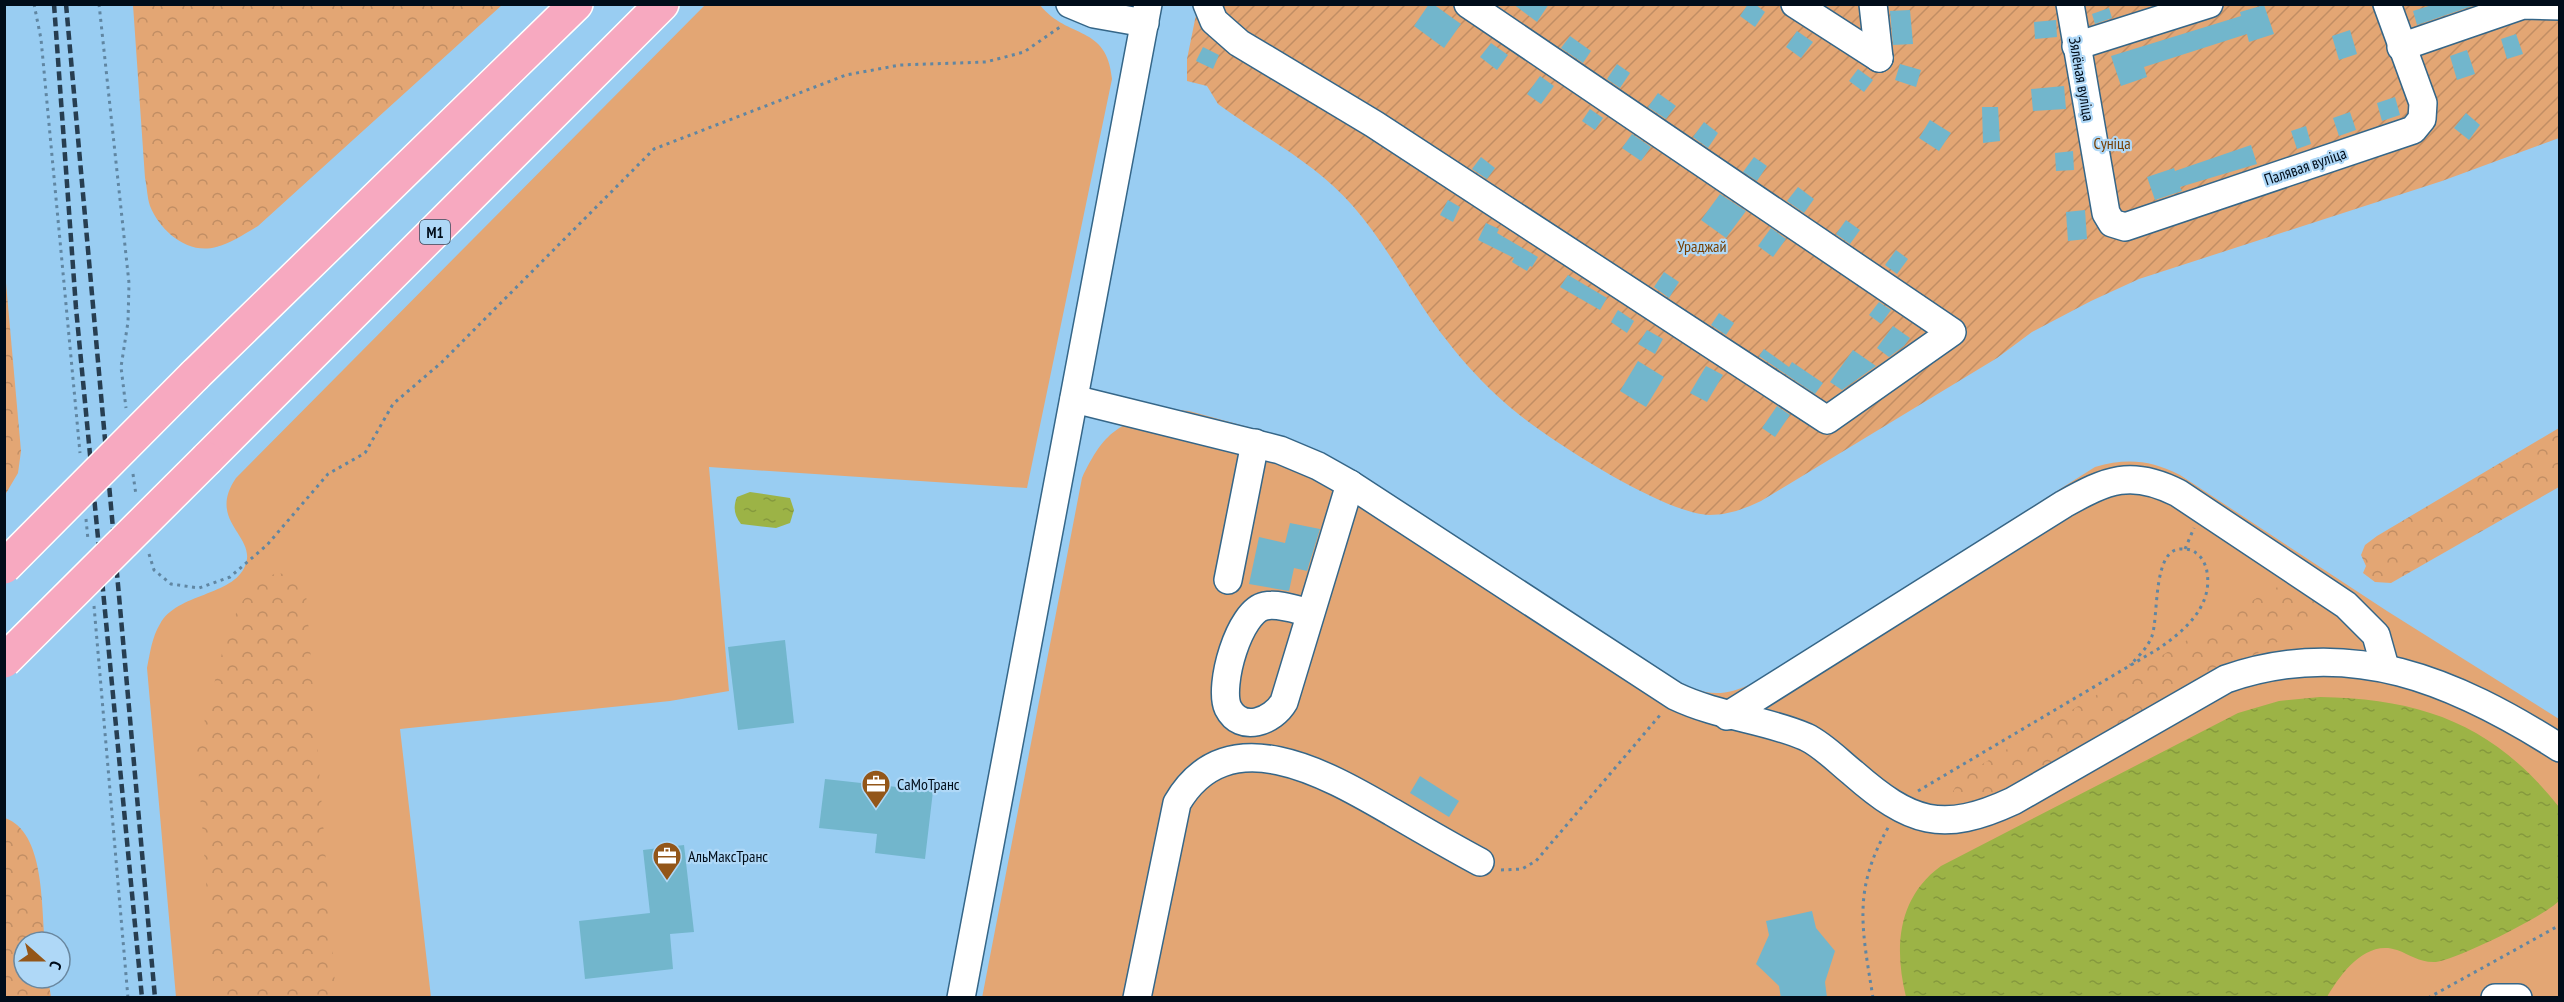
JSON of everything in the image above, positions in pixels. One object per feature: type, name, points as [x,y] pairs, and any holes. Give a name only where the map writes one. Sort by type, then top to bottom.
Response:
[{"type":"highway","points":[[4,567],[195,375],[576,4]]},
{"type":"highway","name":"М1","points":[[4,661],[662,4]]},
{"type":"street","points":[[1207,4],[1214,21],[1239,43],[1374,124],[1827,420],[1952,332],[1468,4]]},
{"type":"street","points":[[1795,4],[1879,58],[1873,4]]},
{"type":"street","name":"Зялёная вуліца","points":[[2070,4],[2106,213],[2112,222]]},
{"type":"street","points":[[2076,46],[2209,4]]},
{"type":"street","points":[[2387,4],[2401,47],[2523,5],[2559,6]]},
{"type":"street","points":[[961,998],[1147,14],[1094,14],[1074,7]]},
{"type":"street","name":"Палявая вуліца","points":[[2112,222],[2125,227],[2413,130],[2422,119],[2423,104],[2401,47]]},
{"type":"street","points":[[1074,399],[1255,443],[1299,457],[1350,484],[1676,696],[1699,708],[1806,737],[1824,749],[1877,794],[1899,808],[1945,821],[1967,820],[1988,813],[2013,801],[2226,679],[2285,663],[2319,662],[2385,667],[2426,679],[2487,704],[2559,748]]},
{"type":"street","points":[[1228,580],[1255,443]]},
{"type":"street","points":[[1727,716],[2064,504],[2112,480],[2136,478],[2158,483],[2178,494],[2346,604],[2376,635],[2385,667]]},
{"type":"street","points":[[1311,612],[1350,484]]},
{"type":"street","points":[[1137,998],[1178,803],[1187,786],[1203,772],[1220,763],[1238,758],[1260,758],[1300,766],[1347,787],[1480,862]]},
{"type":"street","points":[[2495,998],[2518,998]]},
{"type":"path","points":[[34,4],[41,39]]},
{"type":"path","points":[[99,4],[129,283],[128,322],[121,367],[127,414]]},
{"type":"path","points":[[148,549],[154,570],[171,584],[199,588],[230,576],[267,545],[328,474],[365,453],[393,404],[442,362],[654,149],[846,75],[900,65],[986,62],[1024,52],[1060,28],[1074,7]]},
{"type":"path","points":[[133,473],[136,496]]},
{"type":"path","points":[[1873,998],[1863,933],[1863,888],[1876,848],[1899,808],[1936,778],[2130,665],[2181,633],[2193,620],[2203,602],[2207,585],[2207,572],[2202,559],[2195,551],[2178,549],[2170,552],[2164,561],[2160,572],[2156,624],[2151,639],[2130,665]]},
{"type":"path","points":[[1480,862],[1508,871],[1522,869],[1536,861],[1676,696]]},
{"type":"path","points":[[2428,998],[2559,926]]},
{"type":"green space","points":[[133,4],[502,5],[258,226],[227,243],[206,249],[185,244],[176,239],[161,224],[150,206],[145,178]]},
{"type":"green space","points":[[705,5],[1040,5],[1062,24],[1085,34],[1103,49],[1109,61],[1112,79],[1027,488],[709,467],[729,691],[670,701],[400,729],[431,997],[176,997],[147,668],[155,634],[168,614],[179,606],[229,583],[239,576],[245,566],[247,555],[245,546],[229,517],[228,493],[236,478]]},
{"type":"green space","name":"Ураджай","points":[[1198,5],[2559,5],[2559,138],[2442,181],[2139,279],[2032,332],[1997,358],[1761,501],[1736,511],[1709,515],[1688,511],[1662,501],[1602,470],[1521,416],[1489,388],[1448,342],[1378,238],[1352,205],[1305,163],[1218,104],[1207,86],[1187,81],[1187,59]]},
{"type":"green space","points":[[5,272],[21,451],[18,473],[5,495]]},
{"type":"green space","points":[[1168,409],[1189,411],[1274,434],[1339,462],[1665,674],[1698,690],[1718,693],[1740,689],[1753,683],[2095,467],[2118,462],[2138,462],[2169,470],[2559,719],[2559,997],[982,998],[1082,478],[1098,449],[1115,431],[1137,419]]},
{"type":"green space","points":[[2559,428],[2559,487],[2391,583],[2375,582],[2363,573],[2366,566],[2361,555],[2365,545],[2377,536]]},
{"type":"green space","points":[[277,573],[294,578],[306,593],[336,997],[214,997],[197,750],[228,630],[241,603],[252,589],[264,578]]},
{"type":"green space","points":[[2291,582],[2317,600],[2317,610],[2304,627],[2014,789],[1963,806],[1954,803],[1951,795],[1961,777],[2270,590]]},
{"type":"green space","points":[[5,818],[18,826],[28,838],[34,854],[41,890],[44,930],[12,930],[12,990],[50,990],[51,997],[5,997]]},
{"type":"water","points":[[750,492],[790,498],[794,510],[790,523],[776,528],[741,524],[735,508],[737,497]]},
{"type":"water","points":[[2320,697],[2357,699],[2424,711],[2454,722],[2482,737],[2509,756],[2559,807],[2559,901],[2519,927],[2480,946],[2436,962],[2420,960],[2397,950],[2385,948],[2364,954],[2346,970],[2327,997],[1906,997],[1902,979],[1900,942],[1907,909],[1915,893],[1926,879],[1941,866],[2238,713],[2279,701]]},
{"type":"building","points":[[1429,4],[1433,4],[1461,24],[1444,48],[1414,26]]},
{"type":"building","points":[[1513,4],[1549,4],[1537,22]]},
{"type":"building","points":[[1748,4],[1755,4],[1765,12],[1755,27],[1740,16]]},
{"type":"building","points":[[2435,4],[2475,5],[2417,25],[2413,11]]},
{"type":"building","points":[[2264,5],[2274,34],[2249,42],[2247,34],[2144,67],[2147,77],[2121,86],[2111,56],[2241,16],[2240,12]]},
{"type":"building","points":[[2109,8],[2112,18],[2095,24],[2092,14]]},
{"type":"building","points":[[1910,10],[1913,44],[1893,45],[1890,11]]},
{"type":"building","points":[[2056,20],[2057,37],[2035,39],[2034,22]]},
{"type":"building","points":[[2350,30],[2357,54],[2339,60],[2332,36]]},
{"type":"building","points":[[1797,31],[1813,42],[1801,58],[1786,47]]},
{"type":"building","points":[[2516,34],[2523,54],[2507,59],[2501,39]]},
{"type":"building","points":[[1570,36],[1591,51],[1583,63],[1561,48]]},
{"type":"building","points":[[1491,43],[1508,55],[1497,70],[1480,57]]},
{"type":"building","points":[[1203,47],[1219,55],[1213,69],[1196,61]]},
{"type":"building","points":[[2467,50],[2475,74],[2457,80],[2450,56]]},
{"type":"building","points":[[1617,64],[1630,73],[1620,88],[1607,79]]},
{"type":"building","points":[[1900,64],[1921,70],[1916,87],[1895,80]]},
{"type":"building","points":[[1858,69],[1873,80],[1864,92],[1849,81]]},
{"type":"building","points":[[1540,76],[1554,86],[1541,104],[1527,94]]},
{"type":"building","points":[[2064,86],[2066,109],[2033,111],[2031,89]]},
{"type":"building","points":[[1658,93],[1676,106],[1666,119],[1648,107]]},
{"type":"building","points":[[2395,97],[2400,115],[2382,121],[2377,103]]},
{"type":"building","points":[[1982,107],[1998,107],[2000,141],[1983,143]]},
{"type":"building","points":[[1590,109],[1603,118],[1595,130],[1582,121]]},
{"type":"building","points":[[2350,112],[2356,130],[2339,136],[2333,118]]},
{"type":"building","points":[[2466,113],[2480,125],[2469,140],[2454,128]]},
{"type":"building","points":[[1930,120],[1951,133],[1939,151],[1919,138]]},
{"type":"building","points":[[1704,122],[1718,133],[1708,148],[1693,137]]},
{"type":"building","points":[[2306,126],[2311,144],[2297,149],[2291,131]]},
{"type":"building","points":[[1632,134],[1651,147],[1641,161],[1622,148]]},
{"type":"building","points":[[2251,145],[2257,164],[2180,187],[2182,191],[2155,200],[2147,177],[2174,168],[2175,171]]},
{"type":"building","points":[[2073,151],[2074,170],[2056,171],[2055,153]]},
{"type":"building","points":[[1481,157],[1495,168],[1487,179],[1472,169]]},
{"type":"building","points":[[1754,157],[1767,166],[1757,181],[1743,172]]},
{"type":"building","points":[[1798,187],[1814,199],[1804,213],[1787,201]]},
{"type":"building","points":[[1720,194],[1746,211],[1726,238],[1701,220]]},
{"type":"building","points":[[1448,200],[1460,207],[1453,222],[1440,215]]},
{"type":"building","points":[[2085,210],[2087,239],[2068,241],[2066,212]]},
{"type":"building","points":[[1846,220],[1860,230],[1850,244],[1836,234]]},
{"type":"building","points":[[1486,223],[1499,229],[1497,233],[1538,257],[1532,267],[1530,266],[1527,271],[1512,262],[1514,258],[1478,240]]},
{"type":"building","points":[[1771,228],[1786,239],[1773,257],[1758,246]]},
{"type":"building","points":[[1896,250],[1908,259],[1897,274],[1885,265]]},
{"type":"building","points":[[1664,272],[1679,282],[1669,298],[1654,287]]},
{"type":"building","points":[[1568,275],[1607,298],[1600,310],[1560,287]]},
{"type":"building","points":[[1879,302],[1891,310],[1881,324],[1869,315]]},
{"type":"building","points":[[1618,310],[1634,321],[1627,333],[1611,322]]},
{"type":"building","points":[[1719,313],[1734,323],[1726,335],[1711,325]]},
{"type":"building","points":[[1893,326],[1910,338],[1904,346],[1889,357],[1877,348]]},
{"type":"building","points":[[1647,330],[1663,339],[1655,354],[1638,344]]},
{"type":"building","points":[[1764,349],[1789,367],[1792,362],[1823,383],[1815,394],[1759,356]]},
{"type":"building","points":[[1853,350],[1876,366],[1842,390],[1830,382]]},
{"type":"building","points":[[1638,361],[1664,377],[1646,407],[1620,391]]},
{"type":"building","points":[[1706,366],[1723,375],[1707,402],[1690,393]]},
{"type":"building","points":[[1777,406],[1790,415],[1775,437],[1762,428]]},
{"type":"building","points":[[1290,523],[1320,529],[1307,571],[1294,568],[1289,591],[1249,584],[1259,537],[1285,543]]},
{"type":"building","points":[[785,640],[794,723],[738,730],[728,647]]},
{"type":"building","points":[[1420,776],[1459,801],[1449,817],[1410,793]]},
{"type":"building","name":"СаМоТранс","points":[[825,779],[933,791],[925,859],[875,853],[877,834],[819,828]]},
{"type":"building","name":"АльМаксТранс","points":[[684,845],[694,932],[670,934],[673,969],[585,979],[579,921],[650,913],[643,850]]},
{"type":"building","points":[[1812,911],[1816,928],[1835,951],[1825,982],[1827,998],[1781,998],[1779,986],[1756,964],[1769,935],[1766,921]]},
{"type":"railway","points":[[54,4],[76,308],[142,998]]},
{"type":"railway","points":[[66,4],[155,998]]},
{"type":"place","name":"СаМоТранс","points":[[876,810]]},
{"type":"place","name":"АльМаксТранс","points":[[667,882]]},
{"type":"park label","name":"Суніца","points":[[2112,143]]}]
